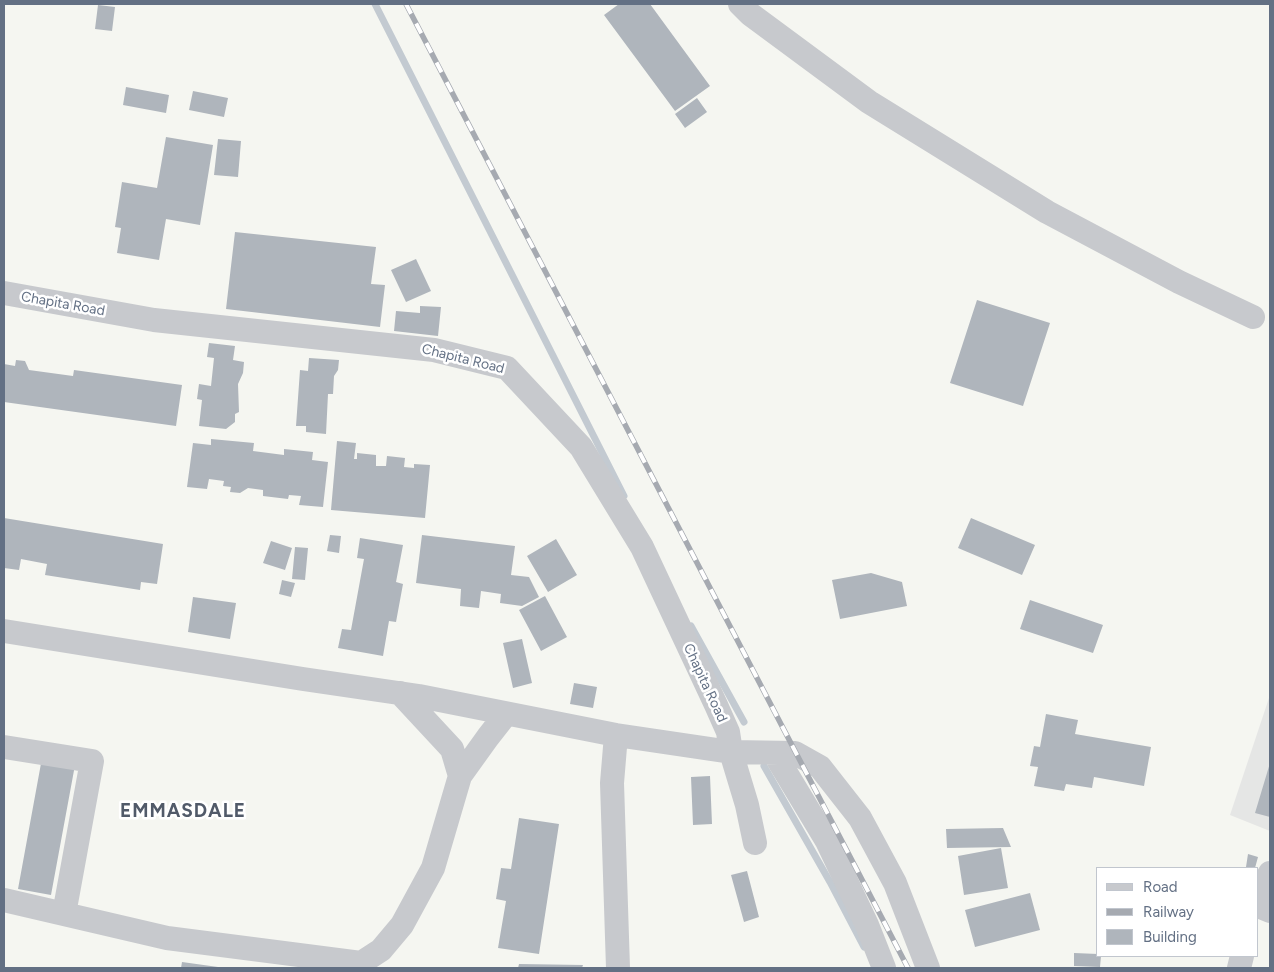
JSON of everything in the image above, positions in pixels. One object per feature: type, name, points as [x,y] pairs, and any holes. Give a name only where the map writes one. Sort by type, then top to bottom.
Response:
[{"type":"street","points":[[740,4],[750,14],[869,102],[1047,212],[1179,282],[1253,317]]},
{"type":"street","name":"Chapita Road","points":[[4,294],[154,320],[434,350],[507,368],[581,447],[642,547],[728,732],[731,752],[756,843]]},
{"type":"street","points":[[4,631],[293,678],[419,696],[616,735],[731,752],[795,753],[820,767],[860,818],[895,883],[928,968]]},
{"type":"street","points":[[400,693],[452,749],[460,776]]},
{"type":"street","points":[[4,900],[167,938],[361,963],[381,950],[402,924],[433,868],[460,776],[506,714]]},
{"type":"street","points":[[616,735],[612,783],[618,968]]},
{"type":"street","points":[[4,747],[92,761],[64,914]]},
{"type":"street","points":[[774,753],[827,841],[867,924],[884,968]]},
{"type":"street","points":[[1259,890],[1270,873]]},
{"type":"shaded area","points":[[1270,695],[1270,831],[1230,815]]},
{"type":"building","points":[[619,4],[650,4],[710,86],[675,111],[604,15]]},
{"type":"building","points":[[98,5],[115,7],[112,31],[95,29]]},
{"type":"building","points":[[126,87],[169,95],[166,113],[123,105]]},
{"type":"building","points":[[193,91],[228,98],[224,117],[189,110]]},
{"type":"building","points":[[697,98],[707,112],[685,128],[675,114]]},
{"type":"building","points":[[166,137],[213,145],[200,225],[166,219],[159,260],[117,253],[121,228],[115,227],[122,182],[157,188]]},
{"type":"building","points":[[218,139],[241,141],[238,177],[214,175]]},
{"type":"building","points":[[235,232],[376,247],[371,284],[385,285],[380,327],[226,309]]},
{"type":"building","points":[[416,259],[431,291],[406,302],[391,270]]},
{"type":"building","points":[[977,300],[1050,323],[1023,406],[950,383]]},
{"type":"building","points":[[420,306],[441,307],[438,336],[394,331],[396,311],[420,313]]},
{"type":"building","points":[[209,343],[235,346],[233,360],[244,362],[243,373],[238,384],[239,412],[235,414],[235,422],[226,429],[199,426],[202,400],[197,399],[199,384],[211,386],[214,358],[207,357]]},
{"type":"building","points":[[309,358],[339,360],[338,370],[334,376],[333,394],[328,394],[326,434],[306,432],[306,426],[296,426],[300,370],[308,371]]},
{"type":"building","points":[[16,360],[25,361],[29,370],[73,376],[74,370],[182,385],[176,426],[4,402],[4,364],[15,366]]},
{"type":"building","points":[[211,439],[254,443],[253,451],[284,455],[284,449],[313,452],[312,460],[328,462],[323,507],[299,505],[301,496],[289,495],[288,499],[263,496],[263,490],[248,488],[240,493],[230,492],[231,487],[223,486],[224,481],[209,479],[207,489],[187,487],[193,443],[211,445]]},
{"type":"building","points":[[337,441],[356,443],[354,459],[357,459],[357,453],[376,455],[376,466],[386,466],[387,456],[405,458],[404,467],[414,468],[414,464],[430,465],[425,518],[331,510]]},
{"type":"building","points":[[4,518],[163,544],[157,584],[141,582],[140,590],[45,575],[47,564],[21,559],[19,570],[4,568]]},
{"type":"building","points":[[971,518],[1035,545],[1022,575],[958,548]]},
{"type":"building","points":[[330,535],[341,536],[339,553],[327,551]]},
{"type":"building","points":[[422,535],[515,546],[511,575],[529,577],[539,597],[522,606],[500,603],[501,594],[481,591],[479,608],[460,606],[461,589],[416,583]]},
{"type":"building","points":[[360,538],[403,545],[396,582],[403,584],[396,622],[389,621],[383,656],[338,648],[342,629],[351,630],[364,559],[357,558]]},
{"type":"building","points":[[556,539],[577,575],[548,592],[527,556]]},
{"type":"building","points":[[271,541],[292,548],[285,570],[263,563]]},
{"type":"building","points":[[295,547],[308,548],[305,580],[292,579]]},
{"type":"building","points":[[871,573],[902,582],[907,606],[840,619],[832,580]]},
{"type":"building","points":[[282,580],[295,583],[291,597],[279,594]]},
{"type":"building","points":[[545,596],[567,637],[541,651],[519,610]]},
{"type":"building","points":[[193,597],[236,603],[230,639],[188,632]]},
{"type":"building","points":[[1030,600],[1103,625],[1093,653],[1020,629]]},
{"type":"building","points":[[522,639],[532,683],[513,688],[503,643]]},
{"type":"building","points":[[574,683],[597,687],[593,708],[570,704]]},
{"type":"building","points":[[1046,714],[1078,720],[1075,734],[1151,747],[1144,786],[1094,777],[1092,788],[1066,784],[1064,791],[1034,786],[1038,767],[1030,766],[1034,746],[1040,747]]},
{"type":"building","points":[[42,758],[75,765],[51,895],[18,889]]},
{"type":"building","points":[[1270,763],[1270,817],[1255,813]]},
{"type":"building","points":[[710,776],[712,824],[693,825],[691,777]]},
{"type":"building","points":[[519,818],[559,824],[539,954],[498,948],[506,901],[496,899],[501,868],[511,869]]},
{"type":"building","points":[[1003,828],[1011,847],[947,848],[946,829]]},
{"type":"building","points":[[1001,848],[1008,888],[964,895],[958,856]]},
{"type":"building","points":[[1248,854],[1258,857],[1255,867],[1246,867]]},
{"type":"building","points":[[747,871],[759,917],[744,922],[731,875]]},
{"type":"building","points":[[1030,893],[1040,930],[975,947],[965,910]]},
{"type":"building","points":[[1074,953],[1096,954],[1096,957],[1101,957],[1100,967],[1074,966]]},
{"type":"building","points":[[182,962],[218,967],[218,968],[181,968]]},
{"type":"building","points":[[519,964],[583,965],[582,968],[518,968]]},
{"type":"waterway","points":[[375,4],[624,496]]},
{"type":"waterway","points":[[691,626],[744,722]]},
{"type":"waterway","points":[[764,766],[830,882],[864,947]]},
{"type":"railway","points":[[406,4],[908,968]]},
{"type":"district","name":"EMMASDALE","points":[[183,811]]}]
